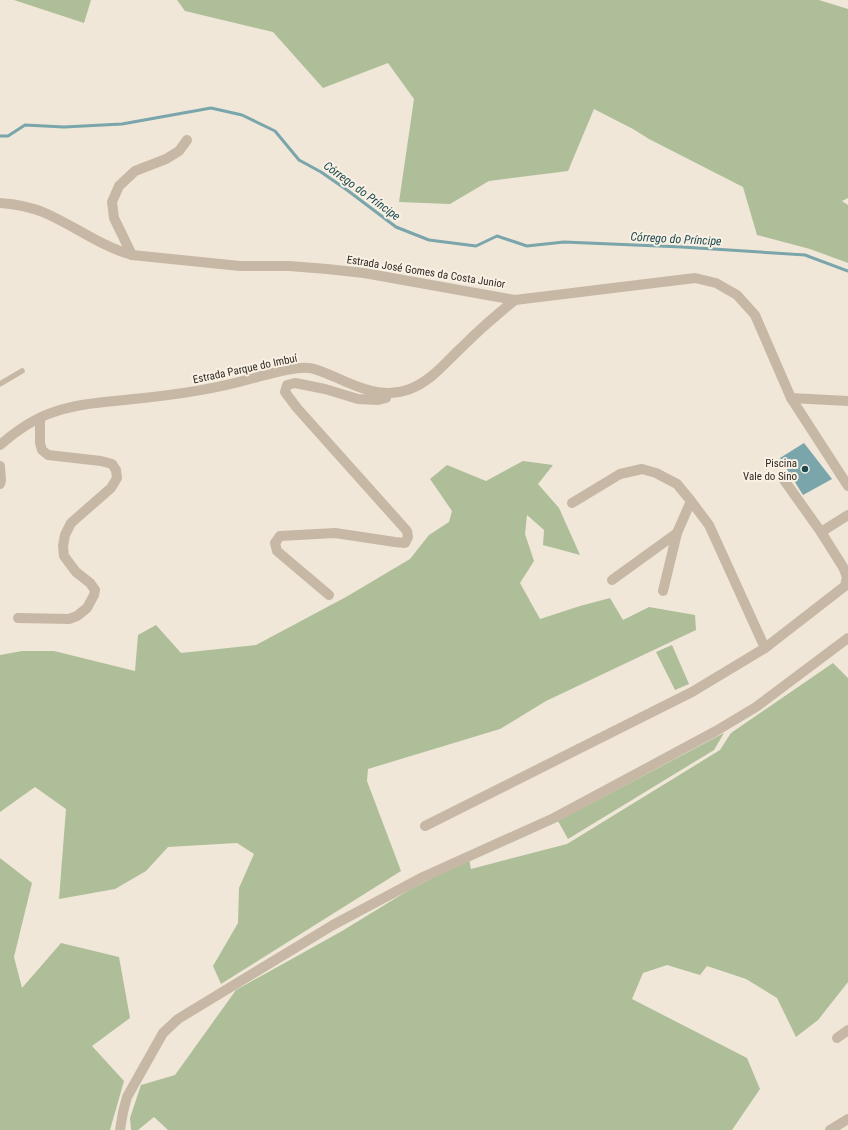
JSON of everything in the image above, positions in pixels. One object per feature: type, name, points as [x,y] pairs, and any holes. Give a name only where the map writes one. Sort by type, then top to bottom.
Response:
[{"type":"street","points":[[132,255],[114,218],[112,202],[119,186],[135,171],[166,159],[179,151],[187,140]]},
{"type":"street","name":"Estrada José Gomes da Costa Junior","points":[[0,204],[21,206],[45,213],[117,251],[132,255],[240,266],[289,266],[364,273],[515,300],[695,278],[716,283],[737,295],[755,315],[791,398],[848,486]]},
{"type":"street","name":"Estrada Parque do Imbuí","points":[[0,444],[16,432],[40,418],[54,412],[81,405],[223,387],[299,368],[309,368],[321,371],[358,388],[376,393],[395,393],[410,390],[426,382],[461,347],[515,300]]},
{"type":"street","points":[[329,595],[277,551],[275,543],[280,536],[335,533],[405,543],[408,537],[407,530],[297,408],[285,392],[287,385],[295,383],[317,387],[358,399],[378,400],[389,397],[395,393]]},
{"type":"street","points":[[791,398],[848,401]]},
{"type":"street","points":[[18,618],[69,619],[77,616],[87,608],[95,590],[90,583],[76,572],[64,556],[64,535],[71,523],[111,488],[117,478],[116,470],[112,464],[101,460],[48,456],[42,450],[40,443],[40,418]]},
{"type":"street","points":[[0,466],[0,484]]},
{"type":"street","points":[[572,503],[620,474],[642,469],[656,473],[677,484],[692,501],[709,525],[765,648]]},
{"type":"street","points":[[425,826],[692,692],[765,648],[845,586],[847,577],[843,567],[821,532],[784,480]]},
{"type":"street","points":[[663,591],[677,533],[692,501]]},
{"type":"street","points":[[821,532],[848,515]]},
{"type":"street","points":[[612,580],[677,533]]},
{"type":"street","points":[[120,1130],[127,1097],[163,1033],[178,1019],[333,925],[423,878],[554,818],[716,731],[756,707],[848,638]]},
{"type":"street","points":[[837,1038],[848,1030]]},
{"type":"street","points":[[830,1130],[845,1124]]},
{"type":"lane","points":[[0,384],[22,371]]},
{"type":"green space","points":[[14,0],[91,0],[84,23]]},
{"type":"green space","points":[[177,0],[819,0],[848,9],[848,198],[842,201],[848,205],[848,263],[810,249],[757,235],[743,187],[594,109],[568,171],[489,181],[450,204],[399,202],[414,99],[388,63],[323,88],[273,32],[185,11]]},
{"type":"green space","points":[[523,461],[553,465],[538,484],[559,508],[580,555],[543,545],[544,530],[527,515],[525,534],[534,561],[520,583],[540,619],[610,598],[623,620],[649,607],[695,615],[696,630],[546,701],[500,729],[368,769],[367,781],[401,871],[221,984],[213,966],[238,923],[239,888],[254,854],[237,843],[168,847],[146,871],[115,889],[59,899],[66,809],[35,787],[0,812],[0,655],[22,651],[54,651],[135,671],[138,635],[156,625],[181,653],[256,645],[346,597],[410,559],[429,535],[449,522],[452,511],[430,479],[447,465],[486,481]]},
{"type":"green space","points":[[672,645],[689,684],[675,690],[656,652]]},
{"type":"green space","points":[[833,663],[848,678],[848,982],[818,1020],[796,1037],[777,998],[746,979],[707,966],[700,975],[667,965],[643,973],[632,999],[747,1058],[760,1089],[732,1130],[168,1130],[154,1117],[138,1130],[131,1130],[130,1118],[141,1085],[175,1075],[236,990],[342,931],[409,890],[469,859],[471,869],[567,844],[720,750],[731,733]]},
{"type":"green space","points":[[724,733],[714,750],[568,839],[558,821]]},
{"type":"green space","points":[[0,858],[32,883],[14,957],[22,988],[61,943],[119,957],[130,1018],[92,1046],[124,1081],[110,1130],[0,1130]]},
{"type":"water","name":"Piscina Vale do Sino","points":[[804,443],[832,479],[803,495],[780,458]]},
{"type":"waterway","name":"Córrego do Príncipe","points":[[0,136],[8,136],[25,125],[64,127],[122,124],[211,108],[242,115],[275,131],[299,160],[321,172],[396,227],[429,240],[476,246],[497,236],[527,246],[564,242],[682,247],[805,255],[848,271]]},
{"type":"place","name":"Piscina Vale do Sino","points":[[805,469]]}]
